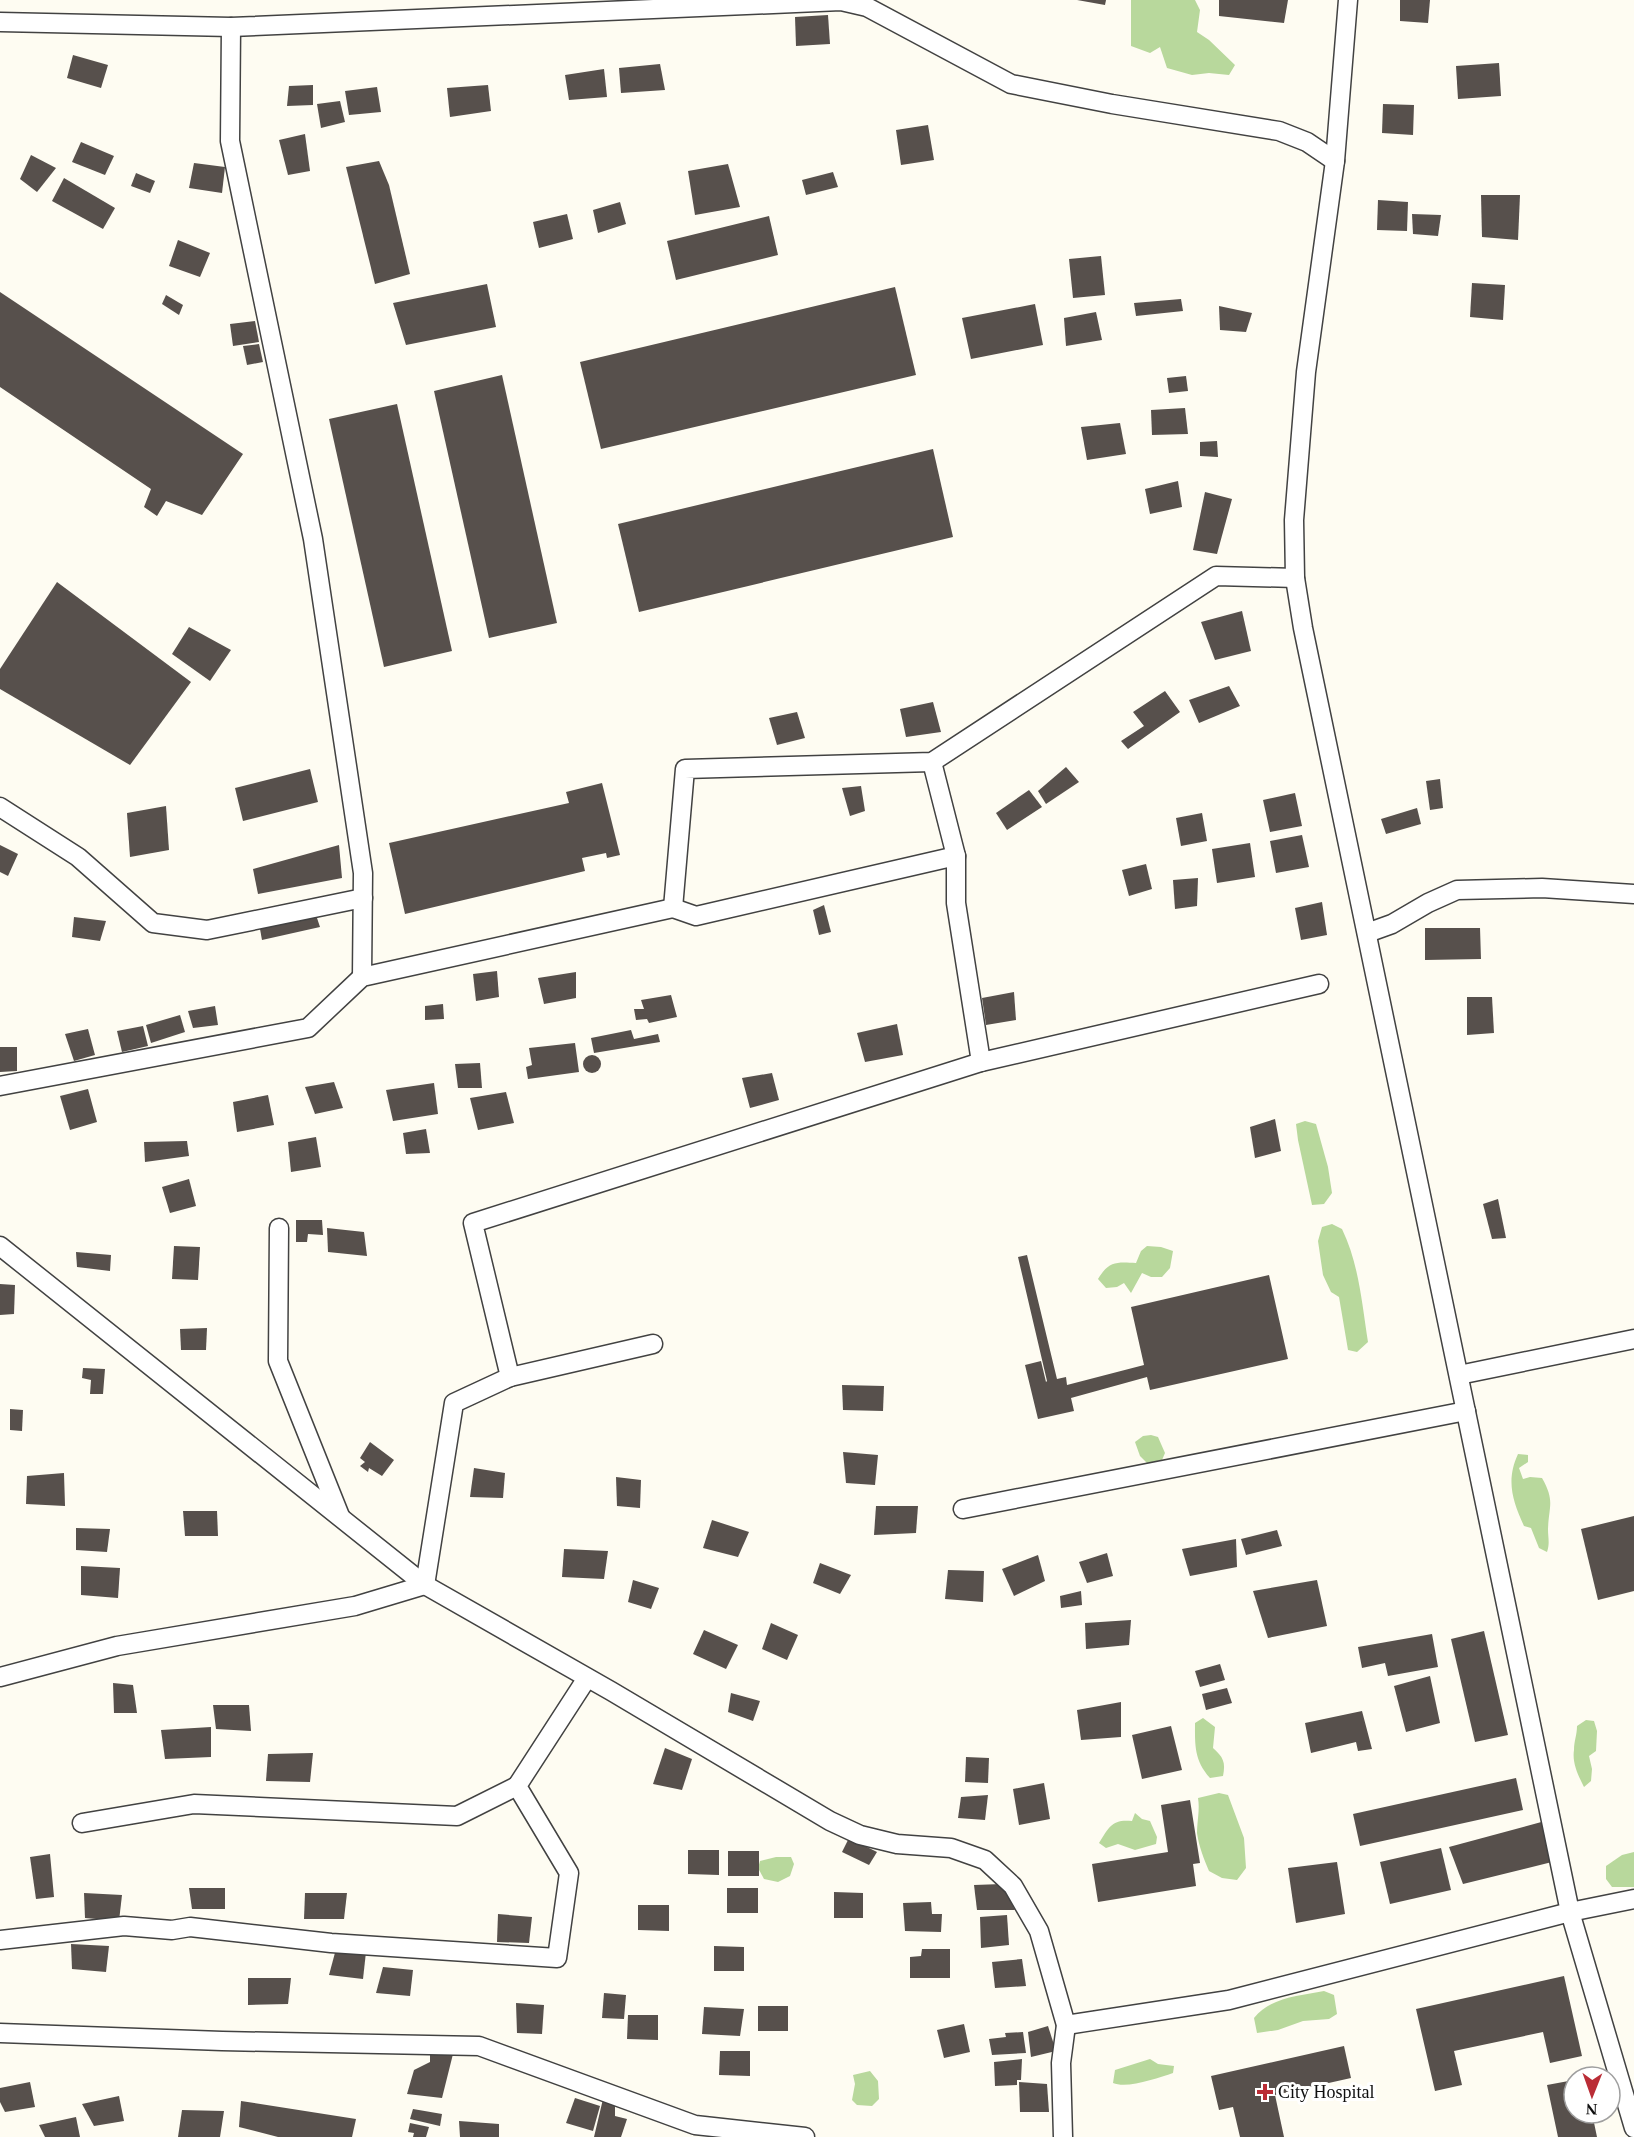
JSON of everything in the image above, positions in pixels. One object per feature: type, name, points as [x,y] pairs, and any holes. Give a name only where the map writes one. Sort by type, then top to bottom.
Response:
[{"type":"street","points":[[1348,0],[1335,161],[1306,372],[1294,520],[1295,578],[1303,628],[1570,1912],[1634,2128]]},
{"type":"street","points":[[0,22],[231,27],[842,1],[866,4],[1011,84],[1112,104],[1279,131],[1307,142],[1335,161]]},
{"type":"street","points":[[231,27],[230,141],[313,539],[363,873],[362,977]]},
{"type":"street","points":[[673,908],[685,769],[932,762],[1216,576],[1295,578]]},
{"type":"street","points":[[932,762],[956,856],[956,903],[981,1062]]},
{"type":"street","points":[[0,807],[78,857],[153,923],[207,930],[363,898]]},
{"type":"street","points":[[0,1086],[308,1028],[362,977],[673,908],[696,916],[956,856]]},
{"type":"street","points":[[1367,933],[1392,924],[1428,903],[1457,890],[1542,888],[1634,894]]},
{"type":"street","points":[[510,1377],[473,1223],[981,1062],[1319,984]]},
{"type":"street","points":[[279,1228],[278,1361],[341,1518]]},
{"type":"street","points":[[0,1246],[424,1585],[830,1821],[860,1835],[897,1844],[951,1848],[985,1860],[1013,1886],[1038,1931],[1066,2025],[1061,2063],[1063,2137]]},
{"type":"street","points":[[1460,1376],[1634,1339]]},
{"type":"street","points":[[424,1585],[454,1403],[510,1377],[653,1344]]},
{"type":"street","points":[[963,1509],[1466,1411]]},
{"type":"street","points":[[0,1677],[117,1646],[355,1606],[424,1585]]},
{"type":"street","points":[[82,1823],[194,1804],[457,1816],[517,1786],[587,1678]]},
{"type":"street","points":[[0,1940],[124,1926],[172,1930],[190,1927],[331,1943],[556,1958],[569,1873],[517,1786]]},
{"type":"street","points":[[1066,2025],[1229,2000],[1570,1912],[1634,1899]]},
{"type":"street","points":[[0,2033],[222,2041],[479,2046],[695,2125],[805,2137]]},
{"type":"green space","points":[[1131,0],[1195,0],[1200,10],[1197,32],[1209,40],[1235,65],[1229,75],[1209,73],[1192,75],[1167,68],[1160,47],[1150,53],[1131,46]]},
{"type":"green space","points":[[1305,1121],[1316,1124],[1328,1167],[1332,1193],[1324,1204],[1312,1205],[1296,1124]]},
{"type":"green space","points":[[1332,1224],[1342,1229],[1348,1242],[1359,1284],[1368,1342],[1357,1352],[1348,1350],[1339,1297],[1331,1292],[1323,1275],[1318,1241],[1322,1227]]},
{"type":"green space","points":[[1147,1246],[1173,1251],[1170,1268],[1162,1277],[1151,1277],[1142,1273],[1131,1293],[1124,1283],[1117,1287],[1106,1288],[1098,1279],[1106,1269],[1114,1264],[1136,1263],[1141,1251]]},
{"type":"green space","points":[[1143,1436],[1158,1437],[1165,1453],[1162,1460],[1147,1463],[1140,1456],[1135,1442]]},
{"type":"green space","points":[[1518,1454],[1528,1455],[1528,1462],[1519,1468],[1523,1479],[1542,1478],[1549,1492],[1547,1552],[1539,1548],[1531,1528],[1524,1526],[1516,1507],[1511,1481]]},
{"type":"green space","points":[[1203,1718],[1215,1727],[1213,1748],[1223,1760],[1223,1776],[1210,1778],[1198,1758],[1195,1723]]},
{"type":"green space","points":[[1586,1720],[1594,1721],[1597,1731],[1596,1751],[1589,1756],[1592,1769],[1591,1781],[1584,1787],[1576,1769],[1574,1755],[1577,1726]]},
{"type":"green space","points":[[1219,1793],[1228,1795],[1244,1838],[1246,1868],[1237,1880],[1222,1878],[1209,1871],[1198,1838],[1198,1798]]},
{"type":"green space","points":[[1135,1813],[1142,1819],[1150,1821],[1157,1837],[1156,1844],[1135,1850],[1118,1844],[1106,1848],[1099,1843],[1112,1825],[1120,1821],[1132,1821]]},
{"type":"green space","points":[[1634,1852],[1634,1887],[1612,1887],[1606,1879],[1606,1866],[1622,1855]]},
{"type":"green space","points":[[776,1857],[791,1857],[794,1864],[790,1876],[778,1882],[764,1879],[758,1868],[760,1861]]},
{"type":"green space","points":[[1324,1991],[1334,1995],[1337,2014],[1329,2019],[1303,2021],[1278,2030],[1257,2033],[1254,2018],[1261,2011],[1286,1998]]},
{"type":"green space","points":[[1150,2059],[1158,2064],[1174,2066],[1173,2073],[1134,2084],[1113,2083],[1115,2070]]},
{"type":"green space","points":[[870,2071],[878,2081],[879,2099],[872,2106],[857,2105],[852,2100],[855,2084],[853,2075]]},
{"type":"building","points":[[1077,0],[1106,0],[1105,5]]},
{"type":"building","points":[[1219,0],[1288,0],[1284,23],[1219,16]]},
{"type":"building","points":[[1400,0],[1430,0],[1428,23],[1400,21]]},
{"type":"building","points":[[828,15],[830,44],[796,46],[795,17]]},
{"type":"building","points":[[73,55],[108,65],[101,88],[67,78]]},
{"type":"building","points":[[1499,63],[1501,96],[1458,99],[1456,66]]},
{"type":"building","points":[[660,64],[665,90],[621,93],[619,68]]},
{"type":"building","points":[[604,69],[607,97],[569,100],[565,75]]},
{"type":"building","points":[[313,85],[313,105],[287,106],[289,86]]},
{"type":"building","points":[[488,85],[491,111],[450,117],[447,88]]},
{"type":"building","points":[[377,87],[381,112],[349,115],[345,91]]},
{"type":"building","points":[[340,101],[345,122],[321,128],[317,104]]},
{"type":"building","points":[[1383,104],[1414,105],[1413,135],[1382,133]]},
{"type":"building","points":[[928,125],[934,160],[901,165],[896,130]]},
{"type":"building","points":[[305,134],[310,171],[288,175],[279,140]]},
{"type":"building","points":[[81,142],[114,156],[105,175],[72,162]]},
{"type":"building","points":[[31,155],[56,168],[37,192],[20,179]]},
{"type":"building","points":[[379,161],[389,185],[410,274],[375,284],[346,167]]},
{"type":"building","points":[[194,163],[225,167],[222,193],[189,188]]},
{"type":"building","points":[[728,164],[740,207],[695,215],[688,171]]},
{"type":"building","points":[[833,172],[838,187],[806,195],[802,180]]},
{"type":"building","points":[[136,173],[155,181],[150,193],[131,186]]},
{"type":"building","points":[[64,178],[115,208],[103,229],[52,201]]},
{"type":"building","points":[[1481,195],[1520,195],[1518,240],[1482,237]]},
{"type":"building","points":[[1378,200],[1408,202],[1407,231],[1377,230]]},
{"type":"building","points":[[620,202],[626,224],[598,233],[593,210]]},
{"type":"building","points":[[567,214],[573,239],[539,248],[533,222]]},
{"type":"building","points":[[1412,214],[1441,215],[1438,236],[1413,234]]},
{"type":"building","points":[[769,216],[778,255],[676,280],[667,241]]},
{"type":"building","points":[[178,240],[210,253],[200,277],[169,266]]},
{"type":"building","points":[[1101,256],[1105,295],[1073,298],[1069,259]]},
{"type":"building","points":[[1472,283],[1505,285],[1503,320],[1470,317]]},
{"type":"building","points":[[487,284],[496,327],[406,345],[393,303]]},
{"type":"building","points":[[895,287],[916,375],[601,449],[580,362]]},
{"type":"building","points":[[0,292],[243,454],[202,515],[166,501],[157,516],[144,507],[151,489],[0,387]]},
{"type":"building","points":[[166,295],[183,305],[179,315],[162,304]]},
{"type":"building","points":[[1181,299],[1183,311],[1136,316],[1134,303]]},
{"type":"building","points":[[1035,304],[1043,345],[971,359],[962,318]]},
{"type":"building","points":[[1219,306],[1252,313],[1246,332],[1220,330]]},
{"type":"building","points":[[1096,312],[1102,340],[1066,346],[1064,318]]},
{"type":"building","points":[[255,321],[259,342],[233,346],[230,324]]},
{"type":"building","points":[[259,344],[263,362],[247,365],[243,346]]},
{"type":"building","points":[[502,375],[557,623],[489,638],[434,391]]},
{"type":"building","points":[[1186,376],[1188,391],[1169,393],[1167,378]]},
{"type":"building","points":[[397,404],[452,651],[384,667],[329,419]]},
{"type":"building","points":[[1185,408],[1188,434],[1152,435],[1151,410]]},
{"type":"building","points":[[1120,423],[1126,454],[1087,460],[1081,427]]},
{"type":"building","points":[[1217,441],[1218,457],[1200,456],[1200,442]]},
{"type":"building","points":[[933,449],[953,537],[639,612],[618,524]]},
{"type":"building","points":[[1178,481],[1182,507],[1150,514],[1145,489]]},
{"type":"building","points":[[1205,492],[1232,499],[1217,554],[1193,550]]},
{"type":"building","points":[[57,582],[191,682],[130,765],[0,689],[0,669]]},
{"type":"building","points":[[1242,611],[1251,651],[1215,660],[1201,622]]},
{"type":"building","points":[[189,627],[231,650],[210,681],[172,654]]},
{"type":"building","points":[[1229,686],[1240,706],[1199,723],[1189,700]]},
{"type":"building","points":[[1165,691],[1180,712],[1128,749],[1121,741],[1144,726],[1133,712]]},
{"type":"building","points":[[933,702],[941,732],[906,737],[900,709]]},
{"type":"building","points":[[797,712],[805,738],[777,745],[769,718]]},
{"type":"building","points":[[1066,767],[1079,782],[1046,804],[1038,791]]},
{"type":"building","points":[[310,769],[318,802],[243,821],[235,788]]},
{"type":"building","points":[[1440,779],[1443,808],[1430,810],[1426,781]]},
{"type":"building","points":[[602,783],[620,855],[607,858],[606,853],[582,858],[585,871],[405,914],[389,843],[569,803],[566,792]]},
{"type":"building","points":[[861,786],[865,811],[850,816],[842,788]]},
{"type":"building","points":[[1029,790],[1042,807],[1007,830],[996,813]]},
{"type":"building","points":[[1295,793],[1302,826],[1270,832],[1263,800]]},
{"type":"building","points":[[166,806],[169,850],[130,857],[127,813]]},
{"type":"building","points":[[1417,808],[1421,824],[1386,834],[1381,819]]},
{"type":"building","points":[[1202,813],[1207,841],[1181,846],[1176,818]]},
{"type":"building","points":[[1302,835],[1309,867],[1276,873],[1270,841]]},
{"type":"building","points":[[1250,843],[1255,877],[1217,883],[1212,849]]},
{"type":"building","points":[[0,845],[18,854],[8,876],[0,872]]},
{"type":"building","points":[[339,845],[342,878],[258,894],[253,869]]},
{"type":"building","points":[[1146,864],[1152,889],[1129,896],[1122,870]]},
{"type":"building","points":[[1198,878],[1197,906],[1175,909],[1173,880]]},
{"type":"building","points":[[1322,902],[1327,935],[1301,940],[1295,908]]},
{"type":"building","points":[[824,905],[831,932],[819,935],[813,910]]},
{"type":"building","points":[[316,915],[320,927],[262,940],[260,929]]},
{"type":"building","points":[[74,917],[106,921],[100,941],[72,937]]},
{"type":"building","points":[[1425,928],[1480,928],[1481,959],[1425,960]]},
{"type":"building","points":[[497,971],[499,997],[476,1001],[473,974]]},
{"type":"building","points":[[576,972],[576,998],[544,1004],[538,978]]},
{"type":"building","points":[[1014,992],[1016,1020],[986,1025],[982,998]]},
{"type":"building","points":[[671,995],[677,1017],[649,1023],[647,1019],[636,1020],[634,1009],[644,1009],[641,1000]]},
{"type":"building","points":[[1467,997],[1492,997],[1494,1033],[1467,1035]]},
{"type":"building","points":[[443,1004],[444,1019],[425,1020],[425,1006]]},
{"type":"building","points":[[215,1006],[218,1025],[193,1028],[188,1011]]},
{"type":"building","points":[[180,1015],[185,1032],[151,1043],[146,1025]]},
{"type":"building","points":[[897,1024],[903,1055],[865,1062],[857,1033]]},
{"type":"building","points":[[143,1026],[148,1046],[122,1052],[117,1031]]},
{"type":"building","points":[[88,1029],[95,1055],[74,1061],[65,1034]]},
{"type":"building","points":[[631,1030],[634,1039],[658,1034],[660,1042],[594,1053],[591,1038]]},
{"type":"building","points":[[575,1043],[579,1072],[528,1079],[526,1067],[532,1065],[529,1048]]},
{"type":"building","points":[[0,1047],[17,1047],[17,1071],[0,1072]]},
{"type":"building","points":[[592,1055],[598,1058],[601,1064],[598,1070],[592,1073],[586,1070],[583,1064],[586,1058]]},
{"type":"building","points":[[480,1063],[482,1088],[458,1088],[455,1064]]},
{"type":"building","points":[[772,1073],[779,1100],[750,1108],[742,1078]]},
{"type":"building","points":[[334,1082],[343,1108],[315,1114],[305,1087]]},
{"type":"building","points":[[434,1083],[438,1114],[393,1121],[386,1090]]},
{"type":"building","points":[[88,1089],[97,1122],[70,1130],[60,1096]]},
{"type":"building","points":[[506,1092],[514,1123],[478,1130],[470,1098]]},
{"type":"building","points":[[268,1095],[274,1125],[237,1132],[233,1102]]},
{"type":"building","points":[[1275,1119],[1281,1151],[1255,1158],[1250,1127]]},
{"type":"building","points":[[426,1129],[430,1153],[406,1154],[403,1133]]},
{"type":"building","points":[[316,1137],[321,1167],[291,1172],[288,1142]]},
{"type":"building","points":[[187,1141],[189,1156],[145,1162],[144,1142]]},
{"type":"building","points":[[189,1179],[196,1206],[170,1213],[162,1187]]},
{"type":"building","points":[[1498,1199],[1506,1238],[1492,1239],[1483,1204]]},
{"type":"building","points":[[296,1220],[322,1220],[323,1235],[308,1234],[307,1242],[296,1242]]},
{"type":"building","points":[[327,1228],[364,1232],[367,1256],[328,1252]]},
{"type":"building","points":[[174,1246],[200,1247],[198,1280],[172,1279]]},
{"type":"building","points":[[76,1252],[111,1255],[110,1271],[77,1267]]},
{"type":"building","points":[[1027,1255],[1057,1379],[1066,1377],[1067,1385],[1144,1365],[1131,1307],[1269,1275],[1288,1359],[1150,1390],[1147,1377],[1071,1398],[1074,1411],[1038,1419],[1025,1365],[1041,1361],[1047,1381],[1018,1257]]},
{"type":"building","points":[[0,1284],[15,1285],[14,1314],[0,1315]]},
{"type":"building","points":[[207,1328],[206,1350],[181,1350],[180,1329]]},
{"type":"building","points":[[83,1368],[105,1369],[103,1394],[90,1394],[91,1380],[82,1378]]},
{"type":"building","points":[[842,1385],[884,1386],[883,1411],[843,1410]]},
{"type":"building","points":[[10,1409],[23,1410],[22,1431],[10,1430]]},
{"type":"building","points":[[370,1442],[394,1460],[382,1476],[369,1468],[368,1472],[360,1466],[365,1462],[360,1458]]},
{"type":"building","points":[[843,1452],[878,1455],[875,1485],[846,1483]]},
{"type":"building","points":[[474,1468],[505,1473],[503,1498],[470,1497]]},
{"type":"building","points":[[64,1473],[65,1506],[26,1504],[27,1476]]},
{"type":"building","points":[[616,1477],[641,1480],[640,1508],[617,1506]]},
{"type":"building","points":[[876,1506],[918,1506],[916,1533],[874,1535]]},
{"type":"building","points":[[183,1511],[217,1511],[218,1536],[185,1536]]},
{"type":"building","points":[[1634,1516],[1634,1591],[1598,1600],[1581,1529]]},
{"type":"building","points":[[712,1520],[749,1532],[738,1557],[703,1548]]},
{"type":"building","points":[[76,1528],[110,1529],[107,1552],[76,1550]]},
{"type":"building","points":[[1277,1530],[1282,1546],[1246,1555],[1241,1539]]},
{"type":"building","points":[[1236,1539],[1237,1567],[1190,1576],[1182,1549]]},
{"type":"building","points":[[564,1549],[608,1551],[604,1579],[562,1577]]},
{"type":"building","points":[[1107,1553],[1113,1576],[1087,1583],[1079,1562]]},
{"type":"building","points":[[1038,1555],[1045,1581],[1014,1596],[1002,1569]]},
{"type":"building","points":[[820,1563],[851,1575],[840,1594],[813,1583]]},
{"type":"building","points":[[81,1566],[120,1568],[118,1598],[81,1595]]},
{"type":"building","points":[[948,1570],[984,1571],[983,1602],[945,1599]]},
{"type":"building","points":[[633,1580],[659,1588],[651,1609],[628,1602]]},
{"type":"building","points":[[1317,1580],[1327,1626],[1268,1638],[1253,1591]]},
{"type":"building","points":[[1081,1591],[1082,1605],[1061,1608],[1060,1596]]},
{"type":"building","points":[[1131,1620],[1129,1645],[1086,1649],[1085,1623]]},
{"type":"building","points":[[771,1623],[798,1635],[787,1660],[762,1649]]},
{"type":"building","points":[[704,1630],[738,1645],[726,1669],[693,1654]]},
{"type":"building","points":[[1484,1631],[1508,1735],[1475,1742],[1451,1639]]},
{"type":"building","points":[[1432,1634],[1438,1667],[1388,1676],[1385,1663],[1362,1668],[1358,1647]]},
{"type":"building","points":[[1220,1664],[1225,1680],[1200,1687],[1195,1671]]},
{"type":"building","points":[[1430,1676],[1440,1723],[1406,1732],[1394,1686]]},
{"type":"building","points":[[113,1683],[133,1685],[137,1713],[114,1713]]},
{"type":"building","points":[[1227,1688],[1232,1703],[1206,1710],[1202,1694]]},
{"type":"building","points":[[731,1693],[760,1701],[753,1721],[728,1712]]},
{"type":"building","points":[[1121,1702],[1121,1737],[1081,1740],[1077,1710]]},
{"type":"building","points":[[213,1705],[249,1705],[251,1731],[216,1729]]},
{"type":"building","points":[[1362,1711],[1372,1749],[1358,1751],[1356,1742],[1311,1753],[1305,1723]]},
{"type":"building","points":[[1171,1726],[1182,1770],[1142,1779],[1132,1735]]},
{"type":"building","points":[[211,1727],[211,1757],[165,1759],[161,1730]]},
{"type":"building","points":[[665,1748],[692,1759],[682,1790],[653,1784]]},
{"type":"building","points":[[313,1753],[310,1782],[266,1781],[268,1754]]},
{"type":"building","points":[[966,1757],[989,1758],[988,1783],[965,1782]]},
{"type":"building","points":[[1516,1778],[1523,1810],[1360,1846],[1353,1814]]},
{"type":"building","points":[[1044,1783],[1050,1819],[1019,1825],[1013,1789]]},
{"type":"building","points":[[988,1795],[985,1820],[958,1818],[961,1797]]},
{"type":"building","points":[[1190,1800],[1200,1863],[1193,1864],[1196,1886],[1098,1902],[1092,1864],[1168,1852],[1161,1805]]},
{"type":"building","points":[[1545,1821],[1556,1861],[1463,1884],[1449,1847]]},
{"type":"building","points":[[849,1838],[877,1852],[869,1865],[842,1852]]},
{"type":"building","points":[[1441,1848],[1451,1890],[1390,1904],[1380,1862]]},
{"type":"building","points":[[688,1850],[719,1850],[719,1875],[688,1874]]},
{"type":"building","points":[[728,1851],[759,1851],[759,1876],[728,1876]]},
{"type":"building","points":[[50,1854],[54,1897],[36,1899],[30,1857]]},
{"type":"building","points":[[1337,1862],[1345,1914],[1296,1923],[1288,1868]]},
{"type":"building","points":[[1002,1884],[1015,1910],[977,1910],[974,1885]]},
{"type":"building","points":[[189,1888],[225,1888],[225,1909],[192,1909]]},
{"type":"building","points":[[727,1888],[758,1888],[758,1913],[727,1913]]},
{"type":"building","points":[[834,1892],[863,1893],[863,1918],[834,1918]]},
{"type":"building","points":[[84,1893],[122,1895],[119,1921],[85,1918]]},
{"type":"building","points":[[305,1893],[347,1893],[344,1919],[304,1919]]},
{"type":"building","points":[[931,1902],[932,1914],[942,1914],[941,1932],[905,1931],[903,1903]]},
{"type":"building","points":[[638,1905],[669,1905],[669,1931],[638,1930]]},
{"type":"building","points":[[498,1914],[532,1917],[529,1943],[497,1942]]},
{"type":"building","points":[[1007,1915],[1009,1945],[981,1948],[980,1917]]},
{"type":"building","points":[[71,1944],[109,1946],[106,1972],[72,1969]]},
{"type":"building","points":[[714,1946],[744,1947],[744,1971],[714,1971]]},
{"type":"building","points":[[336,1949],[366,1952],[363,1979],[329,1975]]},
{"type":"building","points":[[922,1949],[950,1949],[950,1978],[910,1978],[910,1957],[921,1956]]},
{"type":"building","points":[[1022,1959],[1026,1986],[995,1988],[992,1962]]},
{"type":"building","points":[[383,1967],[413,1970],[410,1996],[376,1993]]},
{"type":"building","points":[[1564,1976],[1582,2056],[1550,2063],[1543,2032],[1454,2051],[1462,2085],[1435,2091],[1416,2009]]},
{"type":"building","points":[[248,1978],[291,1978],[288,2004],[248,2005]]},
{"type":"building","points":[[604,1993],[626,1995],[624,2019],[602,2018]]},
{"type":"building","points":[[516,2003],[544,2005],[542,2034],[517,2033]]},
{"type":"building","points":[[758,2006],[788,2006],[788,2031],[758,2031]]},
{"type":"building","points":[[704,2007],[744,2009],[740,2036],[702,2034]]},
{"type":"building","points":[[628,2015],[658,2015],[658,2040],[627,2039]]},
{"type":"building","points":[[964,2024],[970,2052],[944,2058],[937,2030]]},
{"type":"building","points":[[1048,2026],[1056,2051],[1031,2057],[1028,2032]]},
{"type":"building","points":[[1023,2032],[1026,2053],[992,2055],[989,2039],[1006,2037],[1005,2033]]},
{"type":"building","points":[[1344,2046],[1351,2078],[1275,2095],[1284,2137],[1240,2137],[1233,2107],[1219,2110],[1211,2076]]},
{"type":"building","points":[[430,2051],[453,2054],[442,2098],[407,2094],[414,2070],[430,2062]]},
{"type":"building","points":[[720,2051],[750,2051],[750,2076],[719,2075]]},
{"type":"building","points":[[1022,2059],[1021,2080],[1017,2080],[1017,2085],[995,2086],[994,2062]]},
{"type":"building","points":[[30,2082],[35,2107],[5,2112],[0,2102],[0,2088]]},
{"type":"building","points":[[1019,2082],[1047,2084],[1049,2112],[1020,2112]]},
{"type":"building","points":[[1562,2082],[1562,2125],[1594,2125],[1597,2137],[1558,2137],[1547,2085]]},
{"type":"building","points":[[119,2096],[124,2121],[94,2126],[82,2104]]},
{"type":"building","points":[[575,2098],[600,2106],[593,2131],[566,2123]]},
{"type":"building","points":[[603,2099],[615,2102],[615,2116],[627,2119],[621,2137],[594,2137]]},
{"type":"building","points":[[241,2101],[356,2119],[352,2137],[278,2137],[239,2127]]},
{"type":"building","points":[[413,2109],[442,2114],[440,2126],[410,2119]]},
{"type":"building","points":[[182,2110],[224,2111],[220,2137],[178,2137]]},
{"type":"building","points":[[76,2117],[80,2137],[45,2137],[39,2125]]},
{"type":"building","points":[[459,2121],[499,2124],[499,2137],[460,2137]]},
{"type":"building","points":[[410,2123],[429,2127],[426,2137],[413,2137],[414,2133],[408,2132]]},
{"type":"place","name":"City Hospital","points":[[1265,2092]]}]
